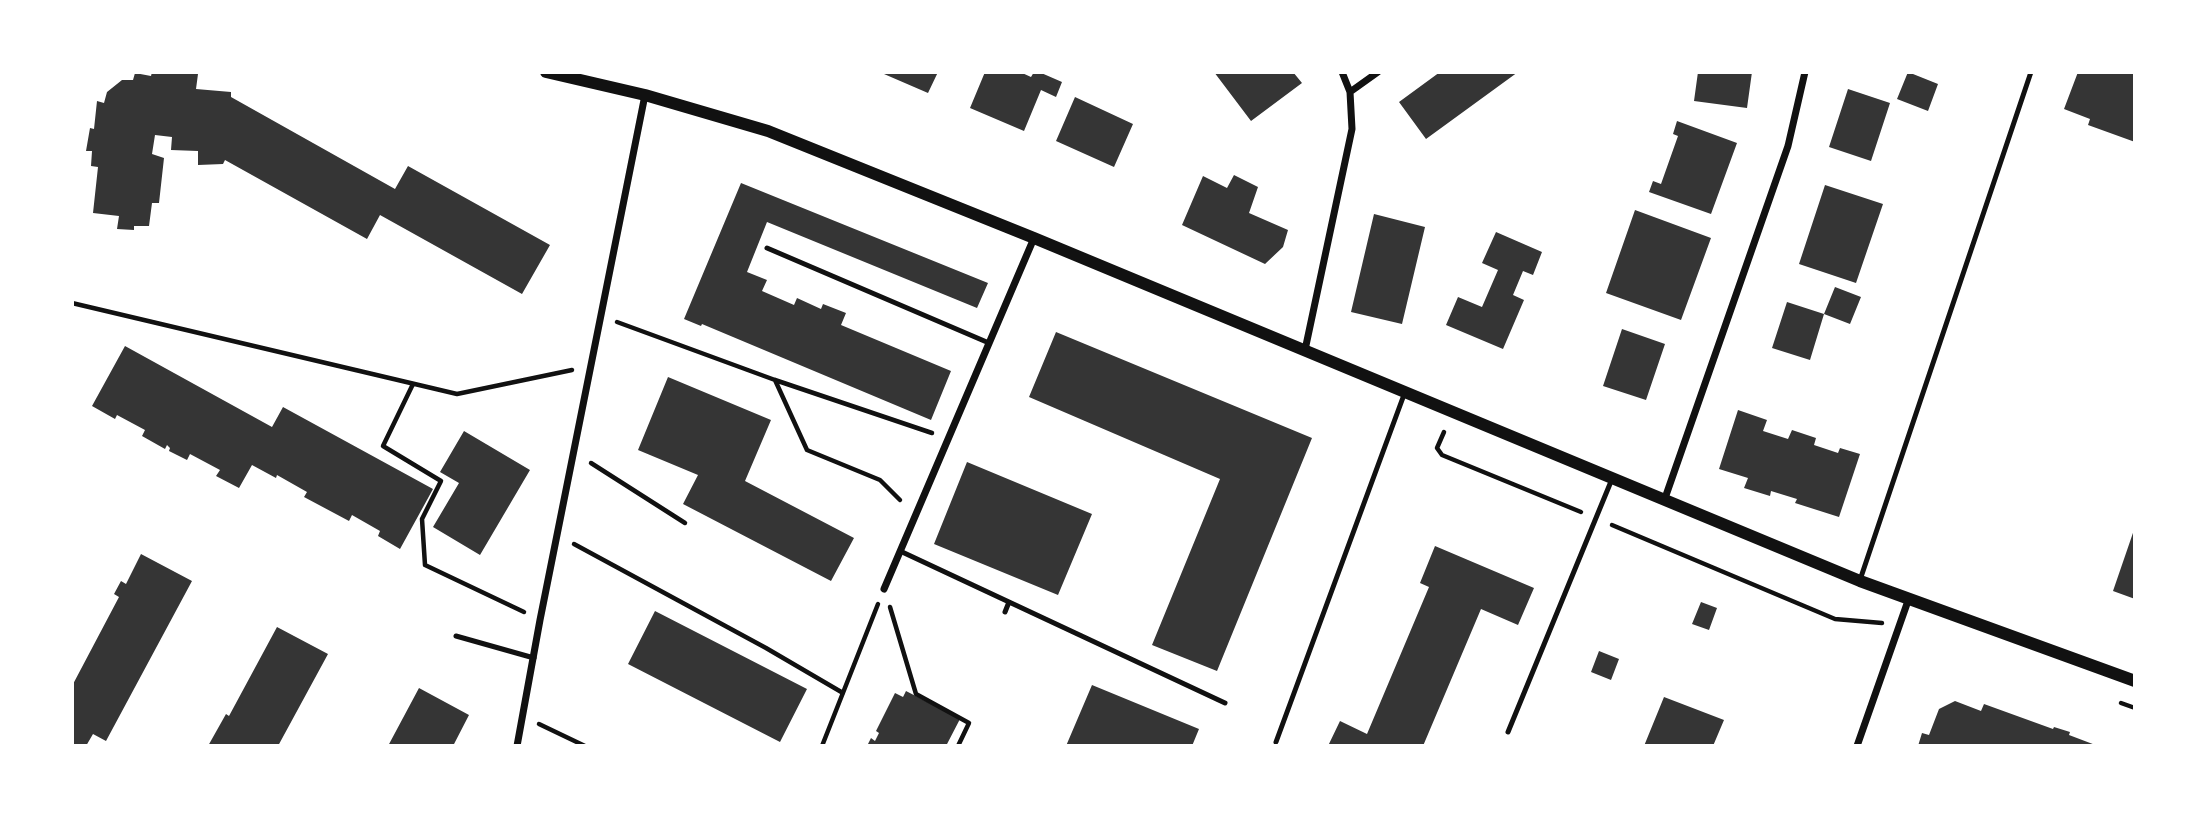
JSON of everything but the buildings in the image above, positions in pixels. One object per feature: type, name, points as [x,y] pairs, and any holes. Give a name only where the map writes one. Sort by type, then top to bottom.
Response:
[{"type":"street","points":[[546,72],[645,95],[768,131],[1034,238],[1664,502],[1860,581],[2135,681]]},
{"type":"street","points":[[1305,350],[1352,129],[1350,92],[1342,72]]},
{"type":"street","points":[[1350,92],[1378,72]]},
{"type":"street","points":[[1664,502],[1788,146],[1805,72]]},
{"type":"street","points":[[517,746],[645,95]]},
{"type":"street","points":[[884,589],[1034,238]]},
{"type":"street","points":[[1857,746],[1909,598]]},
{"type":"lane","points":[[1860,581],[2031,72]]},
{"type":"lane","points":[[767,248],[989,343]]},
{"type":"lane","points":[[1276,743],[1405,392]]},
{"type":"lane","points":[[1508,732],[1612,479]]},
{"type":"lane","points":[[900,551],[1225,702]]},
{"type":"lane","points":[[1005,612],[1009,602]]},
{"type":"lane","points":[[456,636],[534,658]]},
{"type":"path","points":[[72,303],[457,394],[590,366]]},
{"type":"path","points":[[600,316],[948,439]]},
{"type":"path","points":[[775,380],[807,450],[880,480],[916,515]]},
{"type":"path","points":[[413,384],[383,446],[441,481],[422,519],[425,565],[540,620]]},
{"type":"path","points":[[1453,412],[1437,449],[1441,455],[1835,619],[1900,624]]},
{"type":"path","points":[[574,453],[685,523]]},
{"type":"path","points":[[558,535],[843,693]]},
{"type":"path","points":[[822,746],[884,589]]},
{"type":"path","points":[[884,589],[916,694],[970,723],[958,746]]},
{"type":"path","points":[[2110,698],[2135,708]]},
{"type":"path","points":[[523,716],[585,746]]}]
